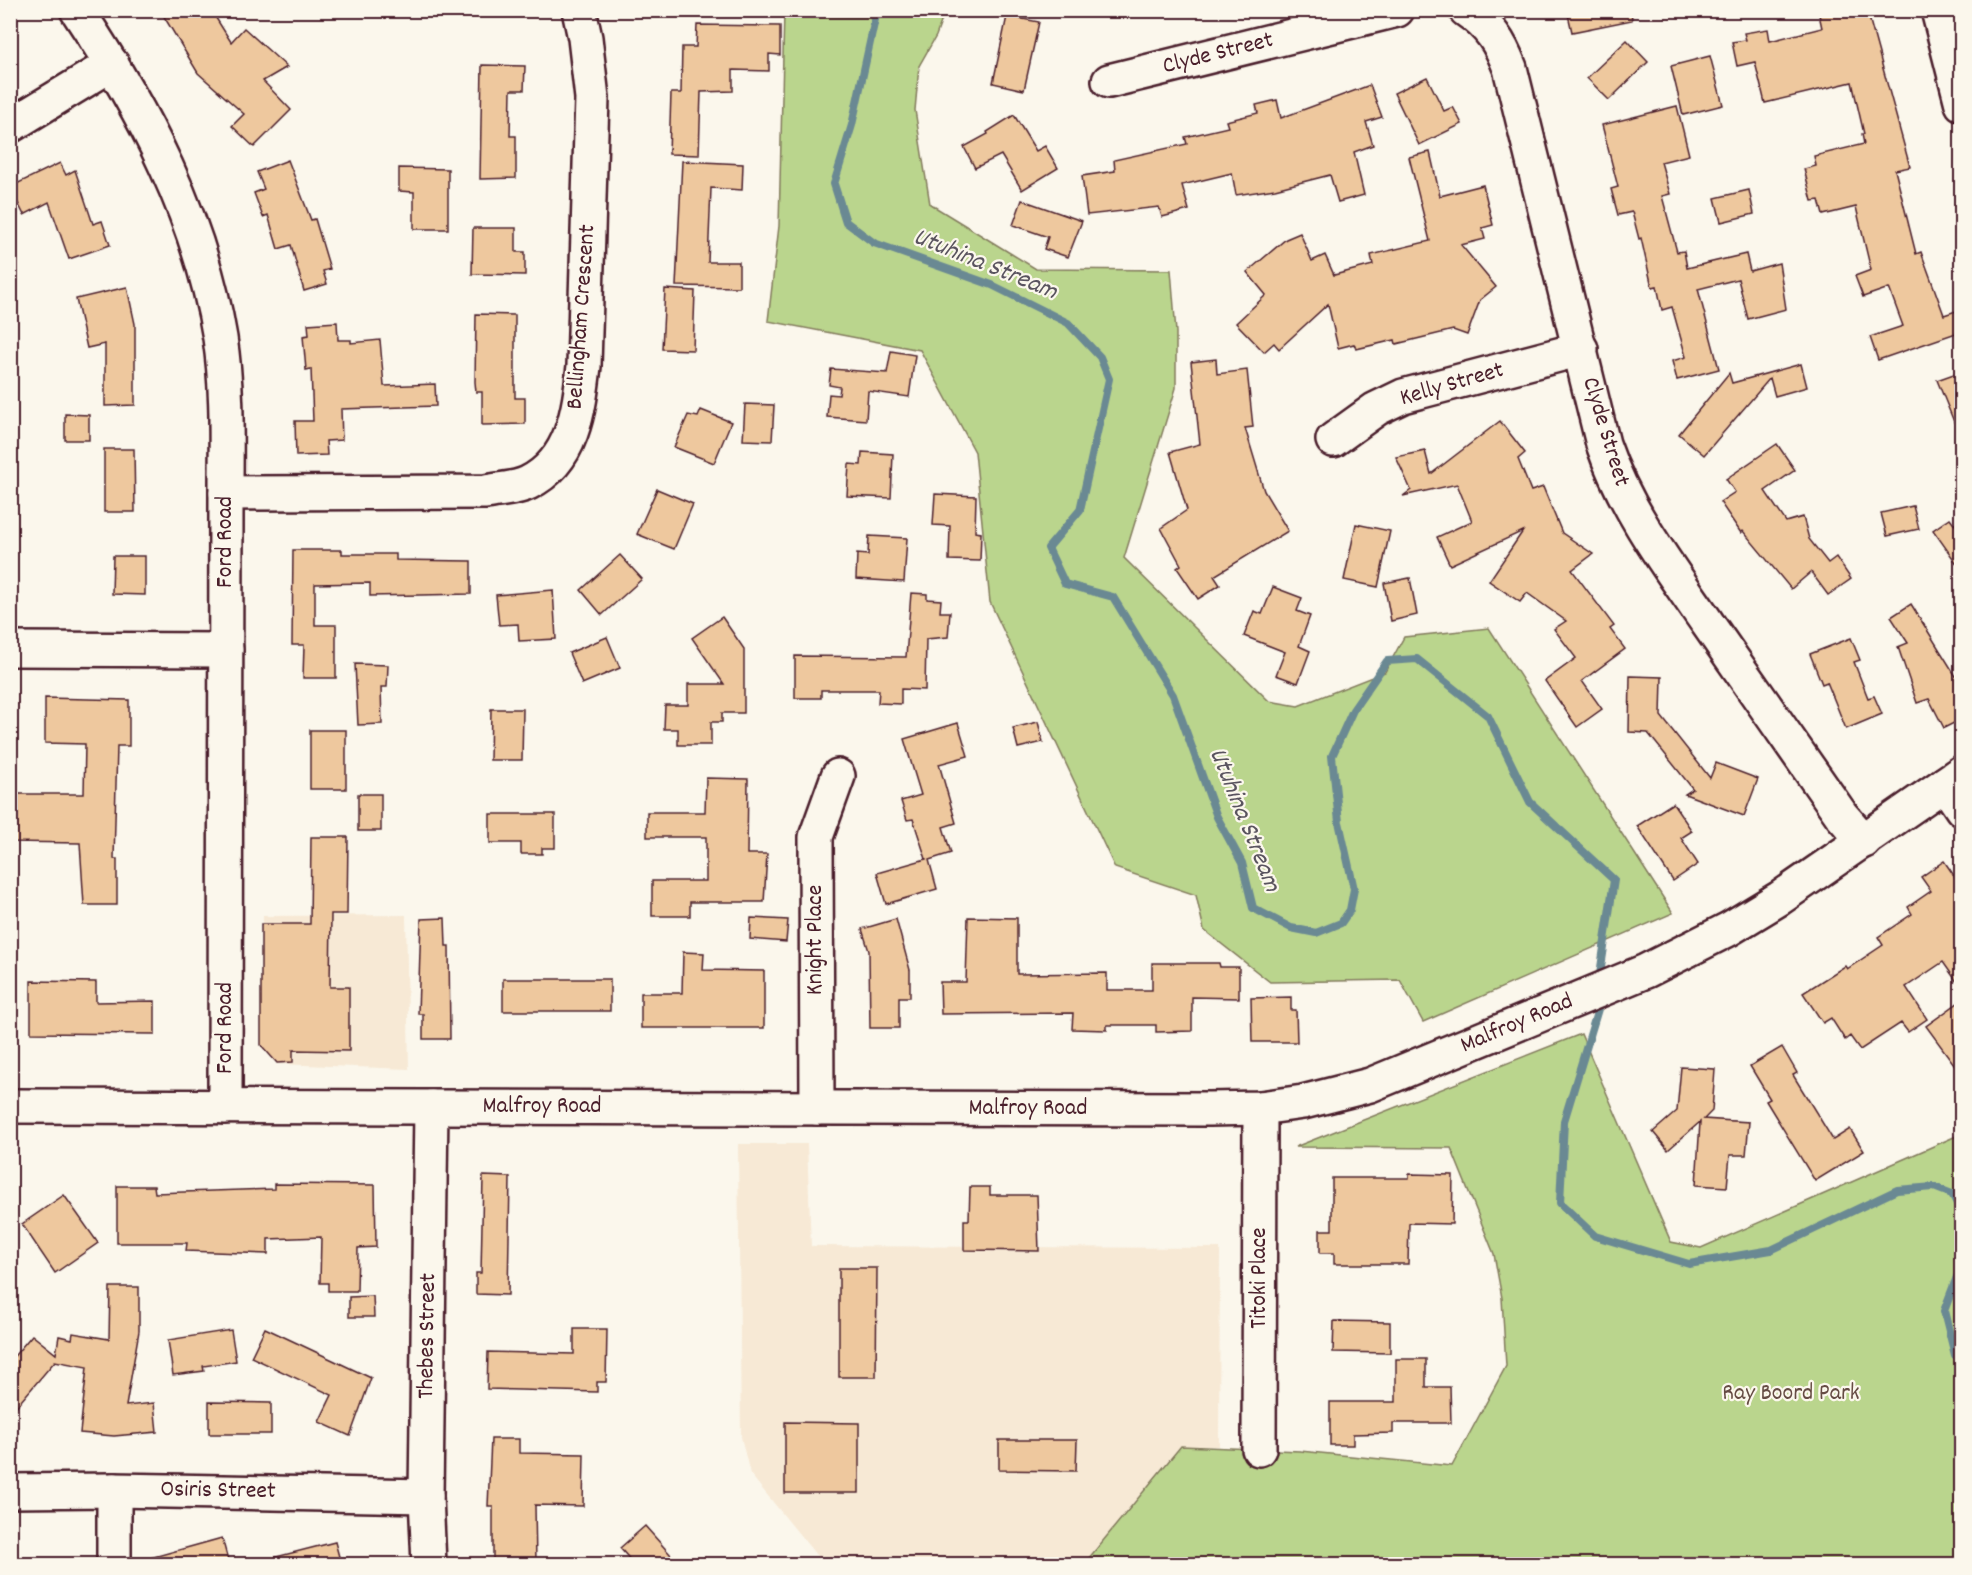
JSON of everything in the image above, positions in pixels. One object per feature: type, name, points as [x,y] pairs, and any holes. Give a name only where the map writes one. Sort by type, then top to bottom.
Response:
[{"type":"street","name":"Ford Road","points":[[77,10],[145,119],[168,165],[206,275],[219,338],[225,393],[226,493],[225,1107]]},
{"type":"street","name":"Bellingham Crescent","points":[[226,493],[486,492],[527,484],[552,466],[570,438],[579,411],[584,366],[592,98],[585,38],[579,10]]},
{"type":"street","name":"Clyde Street","points":[[1109,81],[1397,10]]},
{"type":"street","name":"Clyde Street","points":[[1466,10],[1485,23],[1501,45],[1510,68],[1603,444],[1615,479],[1636,519],[1842,816],[1864,841]]},
{"type":"street","points":[[1938,10],[1962,104]]},
{"type":"street","points":[[10,126],[111,64]]},
{"type":"street","name":"Kelly Street","points":[[1333,440],[1376,409],[1402,396],[1581,349]]},
{"type":"street","points":[[10,649],[226,650]]},
{"type":"street","name":"Knight Place","points":[[817,1108],[816,837],[838,776]]},
{"type":"street","name":"Malfroy Road","points":[[10,1106],[1260,1108],[1304,1102],[1370,1085],[1646,971],[1750,917],[1864,841],[1956,788]]},
{"type":"street","name":"Thebes Street","points":[[429,1564],[426,1496],[431,1107]]},
{"type":"street","name":"Titoki Place","points":[[1259,1449],[1260,1108]]},
{"type":"street","points":[[114,1490],[114,1564]]},
{"type":"street","name":"Osiris Street","points":[[10,1491],[114,1490],[426,1496]]},
{"type":"shaded area","points":[[406,915],[409,1069],[277,1064],[261,1045],[263,916]]},
{"type":"shaded area","points":[[738,1144],[807,1144],[811,1246],[1220,1248],[1219,1446],[1181,1447],[1084,1564],[836,1564],[817,1556],[750,1474],[741,1437]]},
{"type":"green space","points":[[784,11],[945,11],[936,36],[919,66],[915,110],[930,204],[1036,269],[1171,270],[1176,332],[1176,388],[1124,558],[1269,701],[1298,706],[1385,672],[1404,637],[1489,628],[1673,913],[1423,1022],[1400,980],[1270,982],[1204,930],[1196,895],[1115,868],[990,602],[975,452],[920,350],[768,321],[779,226]]},
{"type":"green space","name":"Ray Boord Park","points":[[1581,1034],[1671,1242],[1701,1248],[1961,1134],[1961,1564],[1084,1564],[1181,1446],[1300,1451],[1452,1466],[1506,1366],[1502,1298],[1494,1254],[1451,1148],[1295,1147]]},
{"type":"building","points":[[160,10],[211,10],[231,42],[244,28],[287,67],[263,81],[291,110],[254,147],[232,126],[244,114],[198,73]]},
{"type":"building","points":[[1567,10],[1631,10],[1632,20],[1572,32]]},
{"type":"building","points":[[1818,10],[1867,10],[1910,167],[1895,170],[1916,254],[1921,252],[1944,315],[1962,309],[1962,331],[1878,360],[1870,337],[1903,326],[1889,288],[1863,297],[1855,276],[1871,270],[1856,207],[1823,215],[1819,200],[1812,201],[1804,169],[1816,166],[1814,156],[1864,144],[1862,134],[1864,134],[1852,82],[1765,103],[1755,62],[1737,66],[1732,42],[1746,40],[1744,33],[1768,29],[1770,41],[1822,28]]},
{"type":"building","points":[[1007,16],[1039,22],[1024,90],[993,83]]},
{"type":"building","points":[[697,25],[780,26],[780,55],[769,54],[769,71],[733,70],[733,91],[701,92],[699,155],[669,154],[671,93],[681,93],[682,47],[696,47]]},
{"type":"building","points":[[1627,40],[1648,62],[1609,100],[1587,78]]},
{"type":"building","points":[[1710,56],[1723,105],[1683,115],[1671,66]]},
{"type":"building","points":[[482,65],[525,66],[524,90],[511,90],[510,136],[516,136],[516,178],[480,179]]},
{"type":"building","points":[[1427,77],[1444,111],[1453,107],[1462,124],[1419,145],[1394,93]]},
{"type":"building","points":[[1370,85],[1382,117],[1366,122],[1373,145],[1354,152],[1364,195],[1338,202],[1330,175],[1275,189],[1236,195],[1232,173],[1182,185],[1189,210],[1162,217],[1159,207],[1087,215],[1082,176],[1115,171],[1114,160],[1187,144],[1185,137],[1228,127],[1226,121],[1258,113],[1256,105],[1277,100],[1281,118]]},
{"type":"building","points":[[1677,106],[1689,155],[1661,162],[1670,194],[1662,196],[1677,252],[1684,251],[1687,268],[1746,254],[1750,271],[1779,263],[1786,309],[1748,319],[1738,279],[1698,289],[1719,369],[1677,380],[1672,361],[1686,357],[1672,307],[1662,310],[1657,286],[1652,287],[1641,238],[1639,239],[1632,212],[1618,215],[1611,189],[1618,187],[1602,125]]},
{"type":"building","points":[[1014,115],[1036,151],[1045,146],[1058,168],[1022,190],[1001,155],[975,168],[964,147],[988,134],[987,132]]},
{"type":"building","points":[[1430,152],[1440,196],[1483,185],[1493,225],[1482,228],[1485,239],[1461,245],[1496,287],[1480,300],[1467,335],[1453,330],[1396,344],[1395,340],[1356,349],[1354,344],[1338,348],[1328,304],[1279,349],[1274,343],[1264,352],[1236,323],[1266,295],[1247,272],[1286,239],[1300,233],[1312,261],[1325,255],[1334,275],[1373,265],[1371,255],[1430,241],[1409,157]]},
{"type":"building","points":[[288,160],[311,220],[315,219],[330,269],[323,271],[327,284],[304,291],[291,245],[278,249],[268,215],[263,217],[254,193],[264,189],[257,172]]},
{"type":"building","points":[[682,161],[743,164],[742,190],[711,188],[708,262],[739,262],[739,287],[676,286]]},
{"type":"building","points":[[60,163],[66,175],[75,170],[93,224],[102,221],[110,245],[69,259],[49,202],[24,215],[10,187]]},
{"type":"building","points":[[399,168],[448,169],[448,229],[414,229],[414,192],[399,191]]},
{"type":"building","points":[[1749,190],[1754,214],[1721,222],[1715,198]]},
{"type":"building","points":[[1022,200],[1082,221],[1068,257],[1044,249],[1048,237],[1013,225]]},
{"type":"building","points":[[473,228],[516,228],[516,252],[525,252],[525,275],[472,274]]},
{"type":"building","points":[[127,287],[135,324],[135,405],[105,406],[105,344],[87,348],[76,299]]},
{"type":"building","points":[[665,289],[695,291],[693,350],[662,349]]},
{"type":"building","points":[[476,314],[515,315],[515,398],[525,398],[525,424],[482,425],[482,392],[476,392],[475,382]]},
{"type":"building","points":[[337,322],[338,340],[351,340],[351,343],[380,340],[384,386],[435,384],[436,406],[341,409],[342,440],[326,441],[327,455],[296,456],[295,421],[313,421],[311,369],[306,370],[303,336],[309,335],[308,324]]},
{"type":"building","points":[[891,351],[915,355],[909,397],[868,391],[866,420],[827,417],[829,394],[839,395],[840,387],[829,385],[831,369],[887,373]]},
{"type":"building","points":[[1216,359],[1217,374],[1247,370],[1253,427],[1245,428],[1264,491],[1288,531],[1214,576],[1220,585],[1198,599],[1177,568],[1181,565],[1161,528],[1187,510],[1170,452],[1200,444],[1191,362]]},
{"type":"building","points":[[1801,364],[1807,387],[1775,396],[1770,378],[1704,455],[1679,434],[1729,373],[1732,383]]},
{"type":"building","points":[[1962,371],[1962,439],[1961,439],[1937,380]]},
{"type":"building","points":[[745,404],[774,405],[772,441],[743,440]]},
{"type":"building","points":[[701,410],[731,422],[714,463],[674,447],[688,415],[698,417]]},
{"type":"building","points":[[65,414],[89,415],[89,440],[65,440]]},
{"type":"building","points":[[1500,421],[1525,453],[1518,459],[1531,491],[1543,487],[1562,533],[1593,554],[1572,570],[1614,626],[1610,629],[1625,649],[1582,681],[1602,709],[1577,727],[1545,681],[1576,658],[1554,629],[1566,621],[1527,593],[1520,602],[1489,581],[1523,531],[1450,565],[1437,537],[1472,521],[1457,484],[1403,496],[1411,490],[1396,457],[1425,451],[1431,474]]},
{"type":"building","points":[[1777,444],[1795,470],[1765,491],[1786,522],[1803,517],[1809,539],[1828,563],[1836,557],[1851,579],[1828,595],[1811,572],[1791,589],[1743,531],[1741,533],[1720,502],[1735,492],[1726,479]]},
{"type":"building","points":[[104,449],[134,449],[135,512],[104,512]]},
{"type":"building","points":[[862,452],[893,454],[891,498],[847,496],[849,464],[861,465]]},
{"type":"building","points":[[657,489],[693,504],[674,549],[637,534]]},
{"type":"building","points":[[935,494],[976,496],[975,532],[981,533],[980,561],[949,560],[950,526],[933,525]]},
{"type":"building","points":[[1913,506],[1919,529],[1887,536],[1881,513]]},
{"type":"building","points":[[1950,518],[1962,534],[1962,571],[1933,530]]},
{"type":"building","points":[[1356,524],[1390,531],[1378,587],[1344,580]]},
{"type":"building","points":[[869,536],[907,538],[904,582],[856,579],[857,554],[868,555]]},
{"type":"building","points":[[293,550],[342,550],[342,554],[396,554],[396,560],[471,561],[471,594],[370,596],[370,583],[315,584],[315,625],[336,625],[336,678],[303,678],[304,645],[292,645]]},
{"type":"building","points":[[620,555],[642,579],[602,615],[581,590]]},
{"type":"building","points":[[113,556],[145,556],[145,595],[112,594]]},
{"type":"building","points":[[1410,578],[1417,615],[1391,621],[1384,583]]},
{"type":"building","points":[[1273,587],[1302,598],[1297,611],[1310,616],[1299,646],[1310,651],[1298,683],[1276,675],[1285,652],[1244,636],[1254,611],[1262,614]]},
{"type":"building","points":[[553,590],[556,639],[519,641],[518,624],[499,625],[496,595]]},
{"type":"building","points":[[911,593],[927,594],[927,599],[941,600],[940,612],[950,612],[948,637],[926,639],[925,690],[901,689],[901,704],[878,703],[879,690],[821,690],[821,698],[795,698],[795,656],[906,657]]},
{"type":"building","points":[[1911,604],[1962,686],[1962,719],[1944,728],[1929,699],[1917,703],[1898,647],[1908,643],[1891,617]]},
{"type":"building","points":[[722,617],[744,649],[744,713],[722,713],[722,722],[711,722],[711,745],[678,745],[678,729],[664,729],[665,705],[688,705],[688,684],[724,684],[692,638]]},
{"type":"building","points":[[607,637],[620,668],[582,684],[569,653]]},
{"type":"building","points":[[1851,638],[1860,660],[1854,662],[1868,698],[1874,696],[1882,714],[1846,729],[1827,682],[1822,684],[1810,654]]},
{"type":"building","points":[[355,664],[388,665],[387,687],[381,687],[382,724],[358,725]]},
{"type":"building","points":[[1630,676],[1662,677],[1661,716],[1710,778],[1716,763],[1758,779],[1744,816],[1685,794],[1693,789],[1648,733],[1629,732]]},
{"type":"building","points":[[45,698],[129,700],[129,746],[117,746],[114,859],[117,859],[117,905],[84,905],[80,843],[10,842],[10,794],[84,794],[85,744],[45,743]]},
{"type":"building","points":[[491,709],[523,709],[522,760],[490,760]]},
{"type":"building","points":[[1038,722],[1043,742],[1018,748],[1013,728]]},
{"type":"building","points":[[958,723],[968,756],[939,764],[956,823],[943,827],[951,853],[929,860],[937,889],[886,904],[877,873],[926,859],[913,819],[907,820],[901,801],[921,795],[904,739]]},
{"type":"building","points":[[310,730],[346,730],[346,789],[310,789]]},
{"type":"building","points":[[706,778],[748,779],[747,854],[767,854],[764,902],[690,902],[690,916],[652,916],[652,881],[706,881],[706,837],[647,837],[647,812],[705,812]]},
{"type":"building","points":[[358,794],[381,794],[381,831],[358,831]]},
{"type":"building","points":[[1673,803],[1692,831],[1681,838],[1698,864],[1673,881],[1637,826]]},
{"type":"building","points":[[490,814],[555,814],[555,848],[542,848],[542,854],[521,854],[521,843],[490,843]]},
{"type":"building","points":[[311,837],[348,837],[347,914],[331,914],[330,987],[349,987],[349,1051],[293,1050],[293,1062],[277,1063],[261,1045],[261,924],[310,924]]},
{"type":"building","points":[[1944,861],[1962,887],[1962,989],[1943,962],[1906,987],[1927,1019],[1908,1032],[1901,1023],[1860,1050],[1850,1036],[1845,1040],[1831,1018],[1823,1023],[1803,993],[1845,966],[1847,969],[1883,945],[1878,937],[1912,914],[1908,907],[1931,891],[1921,877]]},
{"type":"building","points":[[968,917],[1017,918],[1017,974],[1107,973],[1107,990],[1152,990],[1152,963],[1219,963],[1220,967],[1239,967],[1239,998],[1192,997],[1192,1031],[1156,1032],[1156,1025],[1107,1025],[1107,1030],[1072,1029],[1073,1013],[941,1014],[940,982],[966,982]]},
{"type":"building","points":[[445,918],[446,946],[449,946],[450,1039],[423,1039],[423,1014],[418,1014],[421,919]]},
{"type":"building","points":[[751,918],[788,920],[786,942],[750,939]]},
{"type":"building","points":[[896,919],[910,970],[910,997],[899,997],[899,1028],[870,1028],[869,951],[862,929]]},
{"type":"building","points":[[683,952],[704,953],[703,970],[764,971],[764,1028],[641,1028],[641,993],[682,993]]},
{"type":"building","points":[[503,979],[610,979],[610,1011],[503,1011]]},
{"type":"building","points":[[31,981],[96,982],[96,1002],[155,1001],[155,1034],[31,1033]]},
{"type":"building","points":[[1291,997],[1291,1010],[1296,1010],[1297,1042],[1252,1042],[1251,998]]},
{"type":"building","points":[[1962,1000],[1962,1075],[1926,1026]]},
{"type":"building","points":[[1782,1047],[1797,1073],[1793,1075],[1833,1140],[1850,1129],[1864,1151],[1815,1181],[1766,1101],[1770,1099],[1750,1066]]},
{"type":"building","points":[[1681,1067],[1715,1069],[1712,1111],[1704,1119],[1749,1122],[1746,1155],[1730,1155],[1727,1187],[1696,1185],[1700,1122],[1668,1150],[1653,1132],[1677,1111]]},
{"type":"building","points":[[1409,1174],[1453,1175],[1452,1224],[1409,1223],[1408,1264],[1334,1264],[1334,1253],[1320,1253],[1320,1230],[1332,1230],[1332,1178],[1409,1178]]},
{"type":"building","points":[[483,1176],[510,1177],[508,1295],[476,1294],[476,1273],[481,1273]]},
{"type":"building","points":[[274,1184],[375,1185],[376,1247],[358,1248],[357,1291],[328,1291],[328,1283],[320,1283],[321,1237],[268,1239],[268,1254],[186,1251],[187,1243],[117,1243],[117,1186],[154,1186],[155,1193],[274,1189]]},
{"type":"building","points":[[970,1187],[990,1187],[990,1195],[1037,1195],[1039,1251],[964,1250],[964,1220],[969,1220]]},
{"type":"building","points":[[64,1195],[98,1243],[55,1273],[22,1224]]},
{"type":"building","points":[[839,1268],[877,1268],[876,1377],[839,1377]]},
{"type":"building","points":[[110,1287],[139,1287],[139,1331],[126,1406],[154,1403],[157,1432],[114,1436],[80,1433],[87,1367],[55,1361],[10,1414],[10,1361],[32,1335],[56,1354],[59,1336],[72,1339],[73,1333],[109,1339]]},
{"type":"building","points":[[373,1296],[374,1317],[349,1317],[349,1297]]},
{"type":"building","points":[[1334,1321],[1390,1322],[1390,1353],[1333,1352]]},
{"type":"building","points":[[265,1328],[371,1378],[350,1436],[319,1422],[332,1395],[251,1357]]},
{"type":"building","points":[[574,1329],[607,1329],[606,1382],[597,1382],[597,1392],[487,1389],[488,1352],[574,1354]]},
{"type":"building","points":[[231,1330],[236,1361],[203,1366],[204,1371],[173,1375],[168,1340]]},
{"type":"building","points":[[1396,1359],[1426,1359],[1426,1387],[1450,1387],[1451,1423],[1393,1423],[1393,1433],[1353,1434],[1353,1445],[1330,1445],[1330,1402],[1396,1402]]},
{"type":"building","points":[[209,1402],[271,1403],[271,1434],[209,1434]]},
{"type":"building","points":[[785,1422],[859,1423],[859,1493],[785,1493]]},
{"type":"building","points":[[491,1439],[519,1439],[519,1453],[584,1454],[583,1506],[535,1505],[536,1564],[493,1564],[493,1506],[488,1506]]},
{"type":"building","points":[[999,1440],[1077,1440],[1076,1471],[999,1470]]},
{"type":"building","points":[[645,1526],[679,1564],[634,1564],[620,1548]]},
{"type":"building","points":[[222,1538],[229,1564],[151,1564],[150,1558]]},
{"type":"building","points":[[335,1542],[341,1564],[277,1564],[276,1557]]},
{"type":"waterway","name":"Utuhina Stream","points":[[877,10],[852,125],[834,184],[846,222],[874,243],[992,285],[1068,323],[1100,357],[1109,379],[1080,510],[1048,548],[1065,584],[1113,597],[1173,695],[1217,817],[1242,863],[1253,908],[1291,928],[1316,933],[1341,923],[1350,910],[1354,889],[1339,822],[1332,756],[1353,710],[1387,661],[1417,659],[1488,716],[1530,802],[1614,880],[1599,981]]},
{"type":"waterway","name":"Utuhina Stream","points":[[1598,999],[1598,1009],[1564,1121],[1560,1203],[1595,1236],[1689,1264],[1771,1250],[1897,1190],[1934,1187],[1952,1194],[1962,1213]]},
{"type":"waterway","name":"Utuhina Stream","points":[[1962,1264],[1944,1311],[1955,1355],[1962,1359]]}]
